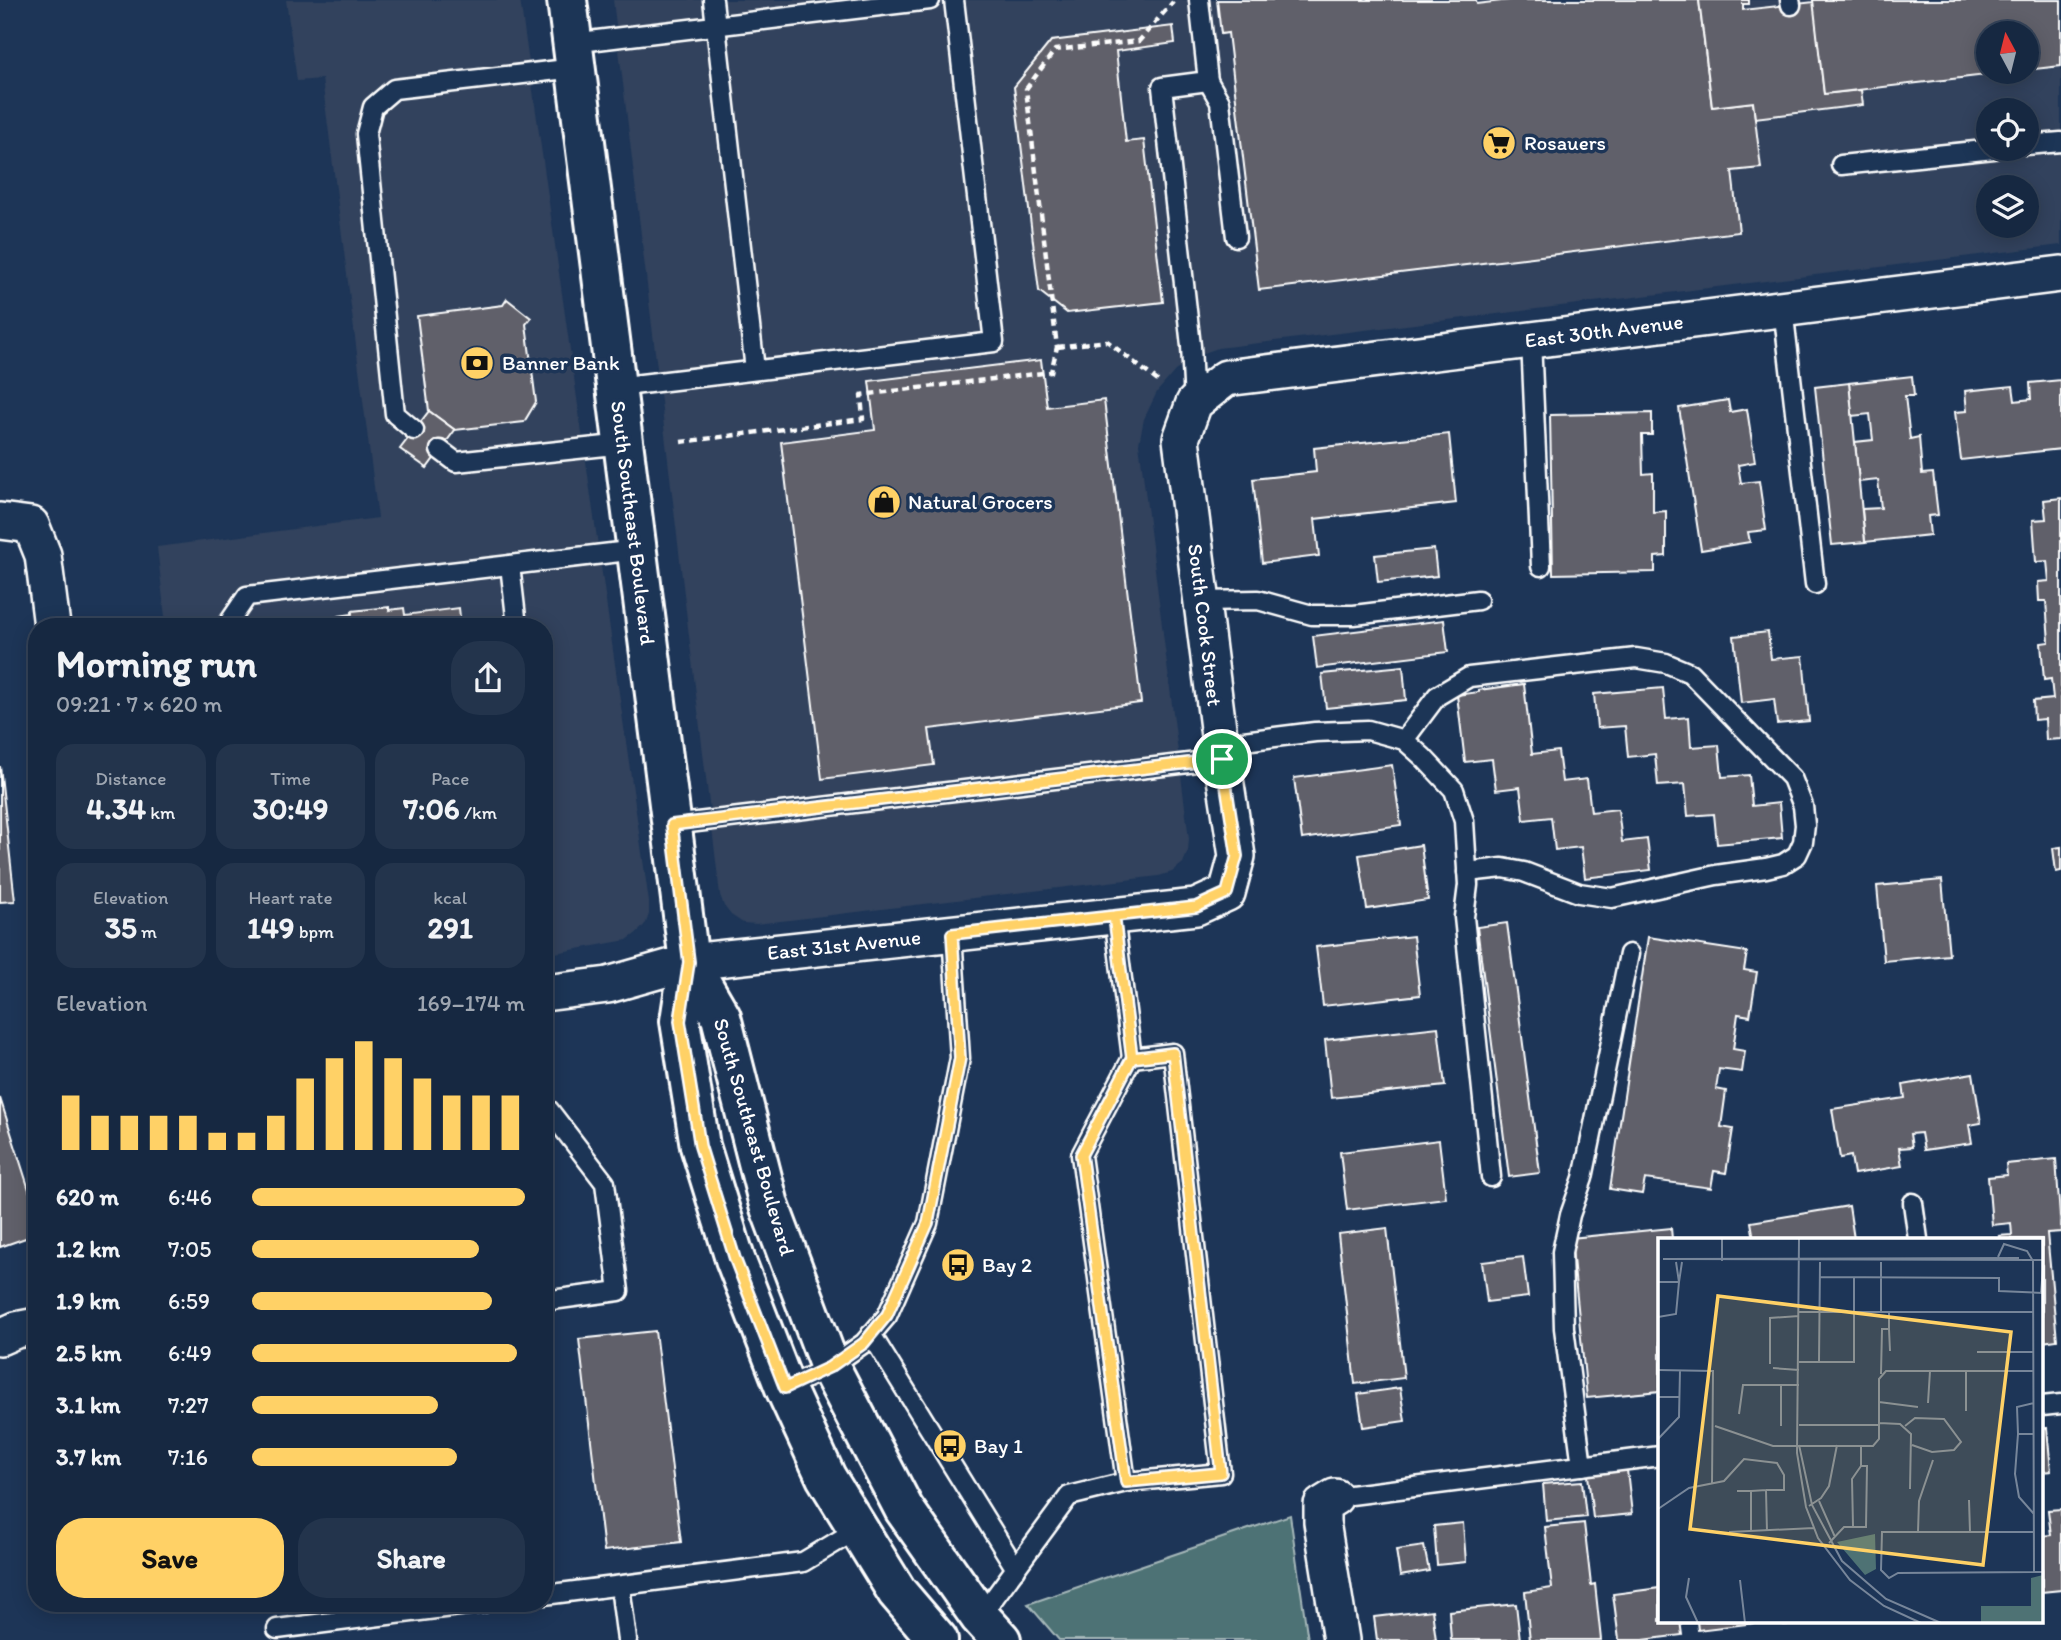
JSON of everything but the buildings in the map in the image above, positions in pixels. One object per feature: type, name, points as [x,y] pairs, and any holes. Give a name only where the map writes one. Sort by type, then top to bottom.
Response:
[{"type":"main road","name":"South Southeast Boulevard","points":[[567,0],[689,962],[680,1021],[700,1146],[735,1259],[785,1388],[826,1477],[897,1592],[938,1640]]},
{"type":"main road","name":"South Southeast Boulevard","points":[[689,962],[721,1017],[769,1205],[830,1367],[904,1508],[991,1629]]},
{"type":"street","name":"East 30th Avenue","points":[[1194,403],[1226,378],[2061,274]]},
{"type":"street","name":"South Cook Street","points":[[1194,403],[1181,439],[1237,856],[1227,893]]},
{"type":"street","points":[[15,523],[43,555],[51,618]]},
{"type":"street","name":"East 31st Avenue","points":[[553,992],[608,985],[689,962],[1196,907],[1227,893]]},
{"type":"street","points":[[0,1337],[28,1328]]},
{"type":"street","points":[[1335,1497],[1322,1505],[1322,1522],[1341,1640]]},
{"type":"lane","points":[[713,0],[755,370]]},
{"type":"lane","points":[[414,430],[395,414],[366,134],[373,107],[394,89],[574,56],[716,26],[930,0]]},
{"type":"lane","points":[[616,387],[994,342],[954,0]]},
{"type":"lane","points":[[1199,0],[1208,81],[1220,102],[1236,237]]},
{"type":"lane","points":[[1194,403],[1191,346],[1162,87],[1208,81]]},
{"type":"lane","points":[[2039,144],[2061,142]]},
{"type":"lane","points":[[1841,165],[1976,151]]},
{"type":"lane","points":[[1783,308],[1815,584]]},
{"type":"lane","points":[[1531,340],[1541,566]]},
{"type":"lane","points":[[440,450],[456,462],[624,444]]},
{"type":"lane","points":[[232,618],[247,596],[637,550]]},
{"type":"lane","points":[[510,565],[516,618]]},
{"type":"lane","points":[[1202,601],[1258,600],[1312,615],[1354,615],[1478,600]]},
{"type":"lane","points":[[1404,740],[1437,696],[1469,677],[1636,658],[1666,663],[1690,673],[1792,778],[1803,806],[1803,842],[1797,855],[1783,864],[1766,868],[1716,875],[1612,898],[1579,893],[1524,872],[1503,868],[1467,872]]},
{"type":"lane","points":[[672,825],[1221,752],[1315,732],[1368,730],[1404,740],[1454,790],[1464,821],[1468,885],[1464,916],[1491,1177]]},
{"type":"lane","points":[[1114,916],[1132,1058],[1081,1155],[1126,1482]]},
{"type":"lane","points":[[785,1388],[830,1367],[864,1343],[887,1315],[928,1223],[960,1058],[952,934]]},
{"type":"lane","points":[[1582,1466],[1564,1328],[1562,1252],[1570,1215],[1583,1178],[1629,954]]},
{"type":"lane","points":[[991,1629],[1016,1569],[1069,1496],[1126,1482],[1221,1473],[1173,1053],[1132,1058]]},
{"type":"lane","points":[[553,1116],[605,1183],[619,1291],[553,1300]]},
{"type":"lane","points":[[1913,1203],[1918,1238]]},
{"type":"lane","points":[[871,1334],[1016,1569]]},
{"type":"lane","points":[[1335,1497],[1658,1455]]},
{"type":"lane","points":[[553,1594],[803,1562],[858,1529]]},
{"type":"lane","points":[[620,1586],[627,1640]]},
{"type":"lane","points":[[277,1629],[390,1612]]},
{"type":"path","points":[[681,442],[863,419],[860,395],[1051,372],[1057,348],[1026,89],[1055,50],[1139,41],[1173,1]]},
{"type":"path","points":[[1057,348],[1107,341],[1159,382]]},
{"type":"shaded area","points":[[286,0],[520,0],[649,902],[646,923],[627,940],[553,953],[553,618],[165,618],[157,547],[378,518],[322,79],[297,81]]},
{"type":"shaded area","points":[[613,0],[2061,0],[2061,245],[1218,348],[1196,356],[1175,371],[1157,392],[1144,419],[1139,443],[1189,839],[1183,863],[1172,872],[1159,876],[756,924],[743,923],[724,906],[720,895]]},
{"type":"green space","points":[[1290,1515],[1308,1640],[1059,1640],[1028,1604]]},
{"type":"place","name":"Rosauers","points":[[1499,143]]},
{"type":"place","name":"Banner Bank","points":[[477,363]]},
{"type":"place","name":"Natural Grocers","points":[[884,502]]},
{"type":"place","name":"Bay 2","points":[[958,1265]]},
{"type":"place","name":"Bay 1","points":[[950,1446]]},
{"type":"route","points":[[1222,759],[672,825],[689,962],[680,1021],[700,1146],[735,1259],[785,1388],[830,1367],[864,1343],[887,1315],[928,1223],[960,1058],[952,934],[1114,916],[1132,1058],[1173,1053],[1221,1473],[1126,1482],[1081,1155],[1132,1058],[1123,987],[1114,916],[1196,907],[1227,893],[1237,856],[1222,759]]}]
